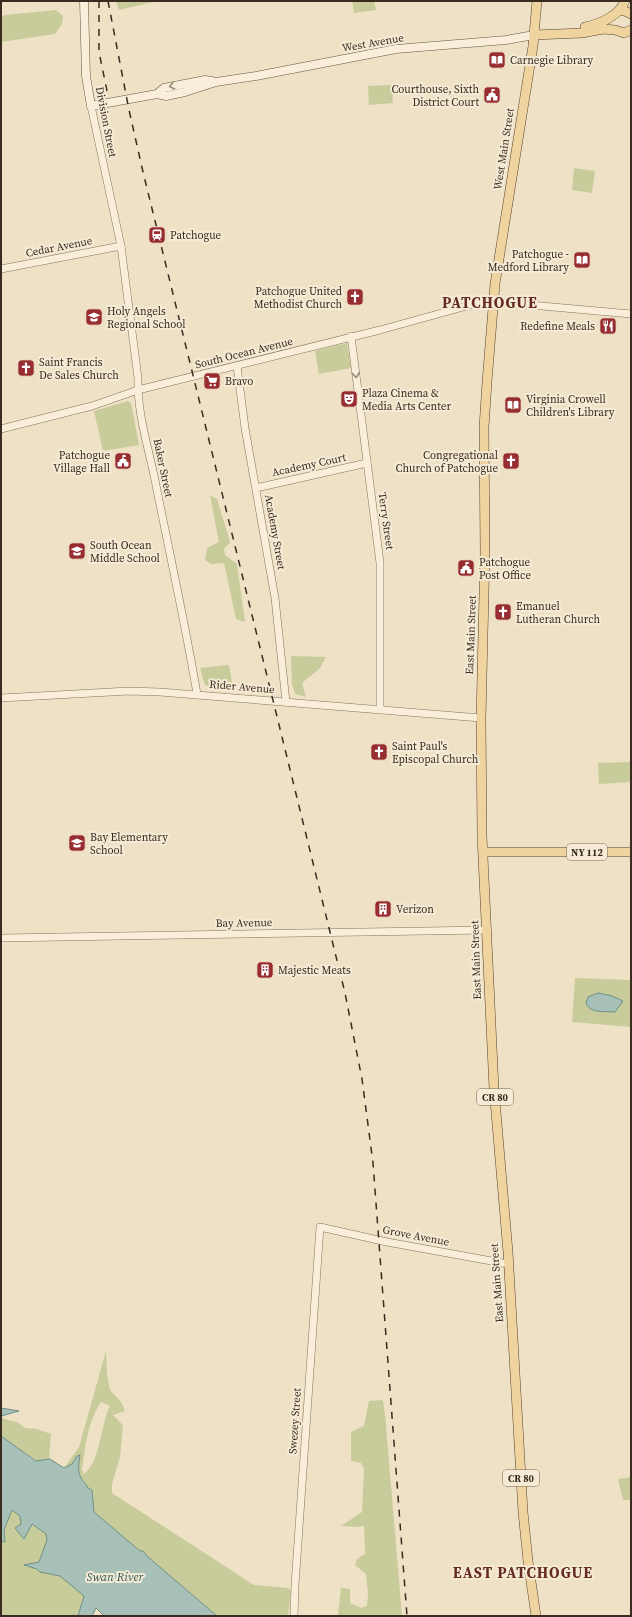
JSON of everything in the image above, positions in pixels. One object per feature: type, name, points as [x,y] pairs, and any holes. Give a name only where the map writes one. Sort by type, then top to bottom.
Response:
[{"type":"main road","name":"Division Street","points":[[84,1],[86,76],[91,106]]},
{"type":"main road","name":"West Main Street","points":[[494,301],[534,35],[537,1]]},
{"type":"main road","points":[[615,30],[611,22],[625,1]]},
{"type":"main road","points":[[630,1],[631,9]]},
{"type":"main road","points":[[568,33],[593,25],[625,11],[631,14]]},
{"type":"main road","points":[[534,35],[582,33],[603,29],[615,30],[624,33],[631,30]]},
{"type":"main road","name":"West Avenue","points":[[91,106],[157,94],[166,96],[185,92],[216,82],[256,76],[396,49],[506,40],[534,35]]},
{"type":"main road","name":"East Main Street","points":[[494,301],[485,412],[485,552],[481,718],[484,852],[494,1089],[508,1264],[523,1512],[536,1616]]},
{"type":"main road","name":"NY 112","points":[[484,852],[631,852]]},
{"type":"street","name":"Division Street","points":[[91,106],[121,246]]},
{"type":"street","name":"Cedar Avenue","points":[[1,269],[121,246]]},
{"type":"street","name":"Baker Street","points":[[121,246],[138,378],[138,398],[144,434],[153,472],[197,694]]},
{"type":"street","name":"South Ocean Avenue","points":[[1,429],[92,406],[138,390],[237,366],[485,301],[631,314]]},
{"type":"street","name":"Terry Street","points":[[351,336],[380,563],[380,709]]},
{"type":"street","name":"Academy Street","points":[[237,366],[275,598],[286,702]]},
{"type":"street","name":"Academy Court","points":[[256,488],[367,463]]},
{"type":"street","name":"Rider Avenue","points":[[1,698],[130,691],[197,694],[481,718]]},
{"type":"street","name":"Bay Avenue","points":[[1,938],[487,930]]},
{"type":"street","name":"Grove Avenue","points":[[320,1228],[508,1264]]},
{"type":"street","name":"Swezey Street","points":[[294,1616],[295,1580],[320,1228]]},
{"type":"green space","points":[[116,1],[158,1],[119,10]]},
{"type":"green space","points":[[352,1],[374,1],[376,10],[354,13]]},
{"type":"green space","points":[[56,10],[63,16],[62,24],[55,34],[1,42],[1,17],[5,15]]},
{"type":"green space","points":[[392,85],[393,103],[369,105],[368,86]]},
{"type":"green space","points":[[574,168],[595,171],[592,193],[572,190]]},
{"type":"green space","points":[[347,343],[351,368],[319,374],[315,351]]},
{"type":"green space","points":[[128,401],[131,403],[139,445],[103,451],[94,411]]},
{"type":"green space","points":[[210,495],[217,499],[230,542],[224,549],[225,555],[237,564],[245,622],[236,619],[224,563],[211,564],[205,560],[207,548],[219,542]]},
{"type":"green space","points":[[291,656],[326,657],[320,668],[302,683],[306,697],[295,694],[292,684]]},
{"type":"green space","points":[[229,665],[233,689],[213,688],[205,685],[200,668]]},
{"type":"green space","points":[[631,762],[631,782],[599,784],[598,763]]},
{"type":"green space","points":[[575,978],[631,980],[631,1027],[572,1022]]},
{"type":"green space","points":[[106,1351],[107,1375],[110,1390],[121,1402],[125,1411],[113,1415],[123,1426],[120,1457],[112,1484],[112,1493],[254,1585],[288,1588],[291,1590],[288,1616],[217,1616],[148,1557],[143,1551],[140,1551],[94,1512],[92,1490],[88,1488],[79,1475],[77,1456],[72,1464],[64,1468],[79,1447]],"holes":[[[101,1402],[110,1406],[94,1461],[84,1474],[82,1469],[88,1434],[96,1410]]]},
{"type":"green space","points":[[383,1400],[402,1616],[338,1616],[341,1588],[350,1589],[350,1603],[361,1608],[367,1606],[368,1594],[366,1574],[355,1565],[357,1559],[365,1554],[364,1526],[341,1526],[362,1512],[364,1469],[361,1463],[351,1461],[351,1432],[364,1426],[369,1401]]},
{"type":"green space","points":[[1,1418],[17,1422],[25,1428],[37,1429],[51,1434],[49,1459],[37,1461],[1,1436]]},
{"type":"green space","points":[[631,1477],[631,1500],[623,1500],[618,1479]]},
{"type":"green space","points":[[12,1510],[20,1516],[21,1524],[15,1528],[24,1538],[32,1524],[46,1534],[47,1540],[39,1562],[25,1565],[37,1569],[40,1572],[60,1576],[84,1596],[78,1616],[1,1616],[1,1541],[5,1541],[4,1530]]},
{"type":"water","points":[[598,993],[612,996],[623,1001],[615,1012],[603,1012],[591,1009],[586,1003],[588,997]]},
{"type":"water","points":[[1,1408],[19,1411],[1,1416]]},
{"type":"water","name":"Swan River","points":[[1,1436],[36,1461],[50,1459],[64,1468],[72,1464],[77,1456],[80,1455],[79,1472],[88,1488],[92,1490],[94,1512],[140,1551],[143,1551],[148,1557],[217,1616],[104,1616],[96,1608],[92,1616],[78,1616],[84,1596],[60,1576],[40,1572],[37,1569],[24,1565],[39,1562],[47,1540],[46,1534],[32,1524],[24,1539],[15,1528],[21,1524],[20,1516],[12,1510],[4,1530],[5,1542],[1,1541]]},
{"type":"railway","points":[[99,1],[99,52],[107,91]]},
{"type":"railway","points":[[108,1],[129,110],[143,172],[345,993],[362,1079],[373,1163],[407,1616]]},
{"type":"place","name":"Carnegie Library","points":[[497,60]]},
{"type":"place","name":"Courthouse, Sixth District Court","points":[[492,95]]},
{"type":"place","name":"Patchogue","points":[[157,235]]},
{"type":"place","name":"Patchogue - Medford Library","points":[[582,260]]},
{"type":"place","name":"Patchogue United Methodist Church","points":[[355,297]]},
{"type":"place","name":"Holy Angels Regional School","points":[[94,317]]},
{"type":"place","name":"Redefine Meals","points":[[608,326]]},
{"type":"place","name":"Saint Francis De Sales Church","points":[[26,368]]},
{"type":"place","name":"Bravo","points":[[212,381]]},
{"type":"place","name":"Plaza Cinema & Media Arts Center","points":[[349,399]]},
{"type":"place","name":"Virginia Crowell Children's Library","points":[[513,405]]},
{"type":"place","name":"Patchogue Village Hall","points":[[123,461]]},
{"type":"place","name":"Congregational Church of Patchogue","points":[[511,461]]},
{"type":"place","name":"South Ocean Middle School","points":[[77,551]]},
{"type":"place","name":"Patchogue Post Office","points":[[466,568]]},
{"type":"place","name":"Emanuel Lutheran Church","points":[[503,612]]},
{"type":"place","name":"Saint Paul's Episcopal Church","points":[[379,752]]},
{"type":"place","name":"Bay Elementary School","points":[[77,843]]},
{"type":"place","name":"Verizon","points":[[383,909]]},
{"type":"place","name":"Majestic Meats","points":[[265,970]]},
{"type":"district","name":"PATCHOGUE","points":[[490,302]]},
{"type":"district","name":"EAST PATCHOGUE","points":[[523,1572]]}]
